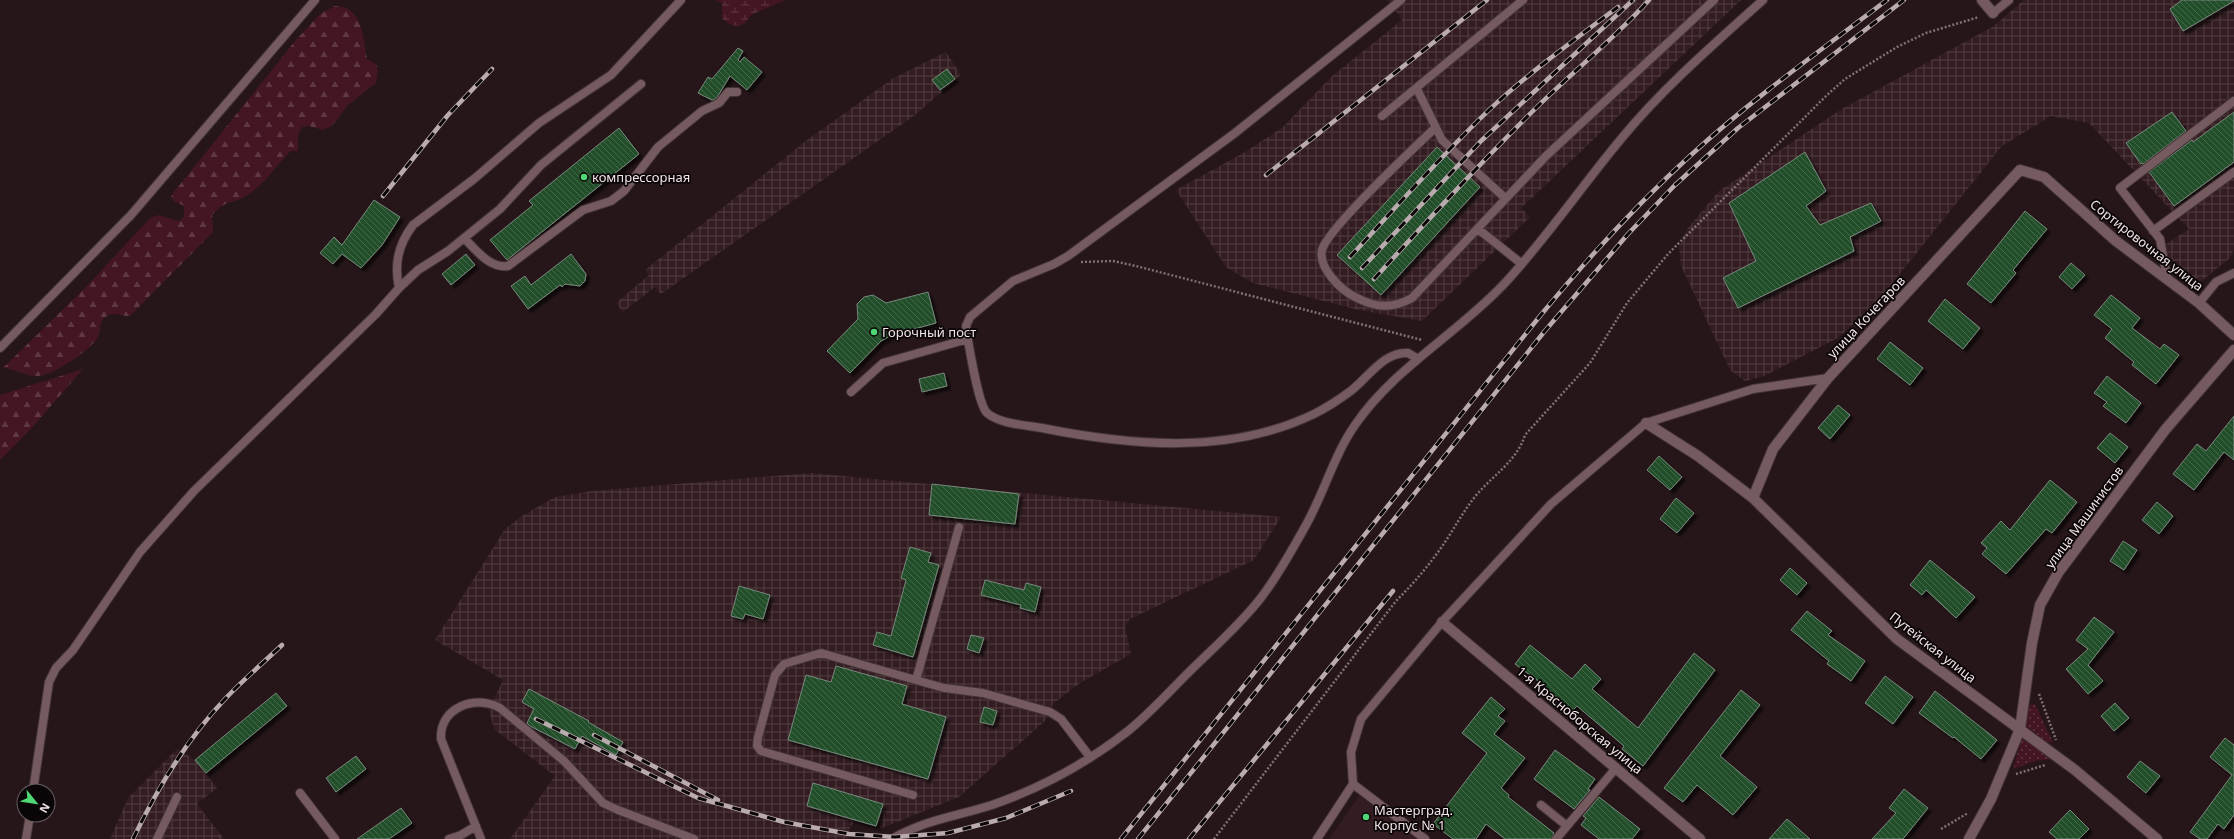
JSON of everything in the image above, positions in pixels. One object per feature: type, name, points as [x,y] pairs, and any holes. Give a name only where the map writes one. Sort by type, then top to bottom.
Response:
[{"type":"street","points":[[1982,0],[1993,13]]},
{"type":"street","name":"Сортировочная улица","points":[[2020,170],[2044,177],[2116,241],[2199,303],[2234,335]]},
{"type":"street","name":"улица Кочегаров","points":[[1753,498],[1773,449],[1828,378],[2020,170]]},
{"type":"street","name":"улица Машинистов","points":[[1969,839],[1991,798],[2020,730],[2032,643],[2040,605],[2058,573],[2165,430],[2234,350]]},
{"type":"street","name":"Путейская улица","points":[[1646,423],[1698,456],[1753,498],[1897,639],[2075,770],[2157,839]]},
{"type":"street","name":"1-я Красноборская улица","points":[[1442,622],[1700,839]]},
{"type":"lane","points":[[0,348],[131,215],[315,0]]},
{"type":"lane","points":[[399,288],[397,277],[397,255],[406,234],[413,225],[474,179],[540,123],[611,75],[681,0]]},
{"type":"lane","points":[[1401,0],[1252,120],[1068,256],[1054,264],[1013,280],[970,317],[966,326],[982,406],[995,418],[1068,434],[1156,443],[1227,441],[1278,429],[1333,404],[1376,367],[1395,355],[1408,353],[1418,359]]},
{"type":"lane","points":[[1382,116],[1417,89],[1523,0]]},
{"type":"lane","points":[[1435,128],[1337,228],[1322,250],[1322,259],[1330,276],[1352,296],[1370,303],[1394,306],[1412,298],[1546,156],[1714,0]]},
{"type":"lane","points":[[892,839],[927,822],[992,805],[1043,785],[1090,757],[1129,729],[1152,709],[1236,626],[1259,600],[1306,525],[1354,426],[1373,401],[1418,359],[1477,311],[1522,264],[1622,138],[1678,79],[1763,0]]},
{"type":"lane","points":[[1993,13],[2009,0]]},
{"type":"lane","points":[[34,783],[51,676],[77,645],[130,565],[194,491],[376,314],[399,288],[418,270],[464,238],[500,209],[541,165],[641,84]]},
{"type":"lane","points":[[1417,89],[1435,128],[1450,149],[1505,198]]},
{"type":"lane","points":[[464,238],[490,262],[502,267],[508,266],[583,210],[611,201],[624,191],[658,147],[702,111],[719,103],[728,92],[737,92]]},
{"type":"lane","points":[[2167,278],[2160,239],[2120,188],[2234,101]]},
{"type":"lane","points":[[2153,231],[2234,172]]},
{"type":"lane","points":[[1478,229],[1522,264]]},
{"type":"lane","points":[[2199,303],[2216,282],[2234,274]]},
{"type":"lane","points":[[851,392],[883,363],[968,339]]},
{"type":"lane","points":[[1317,839],[1353,784],[1351,752],[1361,719],[1442,622],[1551,504],[1646,423],[1753,389],[1828,378]]},
{"type":"lane","points":[[916,680],[959,527]]},
{"type":"lane","points":[[913,795],[768,755],[761,751],[757,746],[775,676],[779,668],[790,661],[821,653],[944,688],[983,693],[1050,712],[1061,719],[1090,757]]},
{"type":"lane","points":[[482,839],[444,749],[440,729],[454,710],[473,702],[485,702],[500,708],[549,748],[573,770],[603,803],[631,816],[694,839]]},
{"type":"lane","points":[[1558,839],[1567,826],[1616,768]]},
{"type":"lane","points":[[1353,784],[1425,839]]},
{"type":"lane","points":[[300,793],[335,839]]},
{"type":"lane","points":[[158,839],[177,797]]},
{"type":"lane","points":[[1541,805],[1567,826]]},
{"type":"lane","points":[[26,839],[29,823]]},
{"type":"lane","points":[[449,839],[461,835],[476,826]]},
{"type":"path","points":[[1214,839],[1396,601],[1417,579],[1436,554],[1473,498],[1486,483],[1512,460],[1522,445],[1525,435],[1590,363],[1627,303],[1668,254],[1845,79],[1897,47],[1926,33],[1993,13]]},
{"type":"path","points":[[1076,262],[1113,261],[1136,266],[1436,344]]},
{"type":"path","points":[[2038,689],[2058,744]]},
{"type":"shaded area","points":[[1388,0],[1741,0],[1521,208],[1530,217],[1422,321],[1359,310],[1253,283],[1226,267],[1176,190],[1245,152],[1283,127],[1331,77],[1402,20]]},
{"type":"shaded area","points":[[2024,0],[2234,0],[2234,249],[2230,258],[2200,282],[2159,249],[2189,229],[2089,123],[2051,116],[2002,146],[1879,300],[1838,338],[1764,376],[1745,381],[1730,370],[1681,266],[1679,247],[1687,229],[1719,191],[1840,110],[1994,26]]},
{"type":"shaded area","points":[[946,52],[961,75],[915,115],[661,294],[655,287],[623,312],[616,303],[649,275],[645,270],[807,140],[892,79]]},
{"type":"shaded area","points":[[811,473],[1281,517],[1254,560],[1130,619],[1125,626],[1131,654],[1080,683],[1053,704],[1045,721],[959,797],[882,828],[856,821],[850,827],[848,839],[510,839],[555,776],[494,729],[489,710],[503,680],[435,640],[505,529],[522,516],[555,497],[592,491]]},
{"type":"shaded area","points":[[177,749],[195,760],[217,788],[197,804],[224,839],[110,839],[128,798]]},
{"type":"shaded area","name":"Мастерград. Корпус № 1","points":[[1359,796],[1417,839],[1329,839]]},
{"type":"green space","points":[[716,0],[785,0],[751,15],[745,23],[738,26],[731,25],[722,19],[722,3]]},
{"type":"green space","points":[[335,6],[344,7],[351,11],[356,17],[360,25],[367,59],[376,64],[378,70],[376,83],[348,105],[332,126],[323,130],[309,126],[302,127],[298,135],[298,151],[291,151],[266,179],[249,194],[239,200],[222,206],[217,210],[212,215],[213,232],[130,316],[112,314],[104,318],[101,323],[98,337],[80,355],[62,367],[45,375],[34,376],[3,368],[86,287],[150,218],[158,215],[179,221],[184,217],[184,206],[174,201],[171,197],[174,192],[295,41],[320,14]]},
{"type":"green space","points":[[83,369],[30,430],[0,460],[0,395]]},
{"type":"green space","points":[[2035,704],[2053,743],[2046,742],[2026,726],[2029,705]]},
{"type":"green space","points":[[2022,738],[2053,759],[2035,761],[2013,769]]},
{"type":"building","points":[[2182,0],[2234,1],[2183,31],[2170,9]]},
{"type":"building","points":[[738,48],[743,51],[738,60],[740,62],[744,57],[762,72],[747,90],[730,76],[716,99],[712,100],[698,93],[708,77],[712,79]]},
{"type":"building","points":[[947,69],[955,79],[940,90],[932,80]]},
{"type":"building","points":[[2172,112],[2186,131],[2143,164],[2140,163],[2126,143]]},
{"type":"building","points":[[2234,112],[2234,162],[2174,206],[2149,172],[2192,140],[2193,142]]},
{"type":"building","name":"компрессорная","points":[[619,128],[639,154],[507,260],[490,240],[533,205],[529,201]]},
{"type":"building","points":[[1437,147],[1480,187],[1381,295],[1337,255]]},
{"type":"building","points":[[1805,152],[1826,191],[1806,206],[1820,225],[1871,203],[1881,221],[1850,237],[1854,251],[1738,308],[1723,278],[1756,261],[1729,203]]},
{"type":"building","points":[[374,200],[400,217],[382,245],[361,268],[342,254],[333,264],[320,253],[334,237],[342,245]]},
{"type":"building","points":[[2025,211],[2047,229],[2013,270],[2016,273],[1991,303],[1967,284]]},
{"type":"building","points":[[466,254],[475,265],[451,285],[442,274]]},
{"type":"building","points":[[571,254],[586,274],[585,281],[580,286],[565,284],[562,287],[560,285],[528,309],[511,286],[525,276],[531,285]]},
{"type":"building","points":[[2071,263],[2085,275],[2072,289],[2059,277]]},
{"type":"building","name":"Горочный пост","points":[[928,292],[936,323],[892,335],[881,341],[850,373],[827,351],[858,319],[857,304],[864,297],[873,295],[886,303]]},
{"type":"building","points":[[2111,295],[2140,318],[2132,328],[2160,349],[2164,344],[2179,355],[2156,384],[2132,365],[2134,362],[2105,338],[2112,329],[2094,315]]},
{"type":"building","points":[[1945,299],[1980,328],[1963,349],[1928,321]]},
{"type":"building","points":[[1890,342],[1923,368],[1910,385],[1877,359]]},
{"type":"building","points":[[944,373],[947,386],[922,392],[919,379]]},
{"type":"building","points":[[2107,376],[2141,403],[2126,423],[2103,406],[2107,402],[2094,393]]},
{"type":"building","points":[[1838,405],[1850,415],[1830,439],[1818,428]]},
{"type":"building","points":[[2234,416],[2234,460],[2224,452],[2194,490],[2173,474],[2197,444],[2206,451]]},
{"type":"building","points":[[2110,433],[2128,447],[2115,463],[2097,448]]},
{"type":"building","points":[[1659,456],[1682,477],[1670,490],[1647,470]]},
{"type":"building","points":[[2050,480],[2077,502],[2052,533],[2046,529],[2006,574],[1982,554],[1987,548],[1981,543],[2001,521],[2010,530]]},
{"type":"building","points":[[932,484],[1019,494],[1015,524],[929,515]]},
{"type":"building","points":[[1676,498],[1694,513],[1677,533],[1660,519]]},
{"type":"building","points":[[2157,502],[2173,516],[2159,534],[2142,520]]},
{"type":"building","points":[[2123,541],[2137,550],[2124,570],[2110,561]]},
{"type":"building","points":[[910,547],[931,553],[928,562],[939,565],[913,657],[873,645],[877,632],[891,636],[906,580],[901,578]]},
{"type":"building","points":[[1930,560],[1975,597],[1956,618],[1926,590],[1922,595],[1910,585]]},
{"type":"building","points":[[1790,568],[1807,583],[1797,595],[1780,580]]},
{"type":"building","points":[[985,580],[1024,590],[1026,583],[1041,587],[1035,612],[1020,608],[1021,605],[981,595]]},
{"type":"building","points":[[739,586],[770,595],[763,619],[745,614],[743,619],[731,616]]},
{"type":"building","points":[[1807,611],[1832,631],[1828,635],[1865,661],[1851,681],[1827,664],[1829,661],[1791,630]]},
{"type":"building","points":[[2094,617],[2114,632],[2088,665],[2103,681],[2088,694],[2066,669],[2088,649],[2076,640]]},
{"type":"building","points":[[971,635],[984,638],[979,653],[967,649]]},
{"type":"building","points":[[1530,645],[1572,679],[1585,664],[1601,679],[1592,689],[1638,728],[1694,653],[1715,670],[1643,766],[1622,749],[1624,746],[1577,706],[1572,711],[1541,683],[1515,664]]},
{"type":"building","points":[[836,666],[907,686],[902,704],[946,717],[928,779],[788,740],[806,675],[831,682]]},
{"type":"building","points":[[1885,676],[1913,697],[1893,724],[1865,703]]},
{"type":"building","points":[[529,689],[589,721],[588,722],[623,742],[616,755],[582,736],[575,749],[530,726],[527,723],[534,709],[522,702]]},
{"type":"building","points":[[1741,690],[1760,705],[1720,756],[1757,787],[1733,815],[1697,785],[1683,802],[1664,788]]},
{"type":"building","points":[[1935,691],[1997,740],[1981,759],[1954,737],[1953,738],[1919,713]]},
{"type":"building","points":[[276,693],[287,706],[206,773],[195,760]]},
{"type":"building","points":[[1491,697],[1505,709],[1498,716],[1505,721],[1494,734],[1525,758],[1501,788],[1509,795],[1508,797],[1554,833],[1551,839],[1505,839],[1486,824],[1476,839],[1453,839],[1433,824],[1487,753],[1462,733]]},
{"type":"building","points":[[2115,703],[2129,718],[2114,731],[2101,716]]},
{"type":"building","points":[[984,707],[997,711],[993,725],[980,722]]},
{"type":"building","points":[[2225,738],[2234,745],[2234,815],[2224,829],[2218,824],[2207,839],[2200,839],[2190,832],[2232,775],[2210,757]]},
{"type":"building","points":[[1555,750],[1595,779],[1588,789],[1590,790],[1574,809],[1534,779]]},
{"type":"building","points":[[356,756],[366,769],[336,792],[326,778]]},
{"type":"building","points":[[2140,761],[2160,776],[2146,793],[2127,777]]},
{"type":"building","points":[[813,783],[883,804],[876,826],[807,806]]},
{"type":"building","points":[[1904,789],[1928,808],[1903,839],[1872,839],[1896,813],[1889,808]]},
{"type":"building","points":[[1599,797],[1640,829],[1632,839],[1599,839],[1581,825],[1586,818],[1583,816]]},
{"type":"building","points":[[401,808],[412,823],[389,839],[357,839]]},
{"type":"building","points":[[2070,810],[2089,829],[2079,839],[2057,839],[2049,832]]},
{"type":"building","points":[[1787,819],[1810,839],[1769,839]]},
{"type":"railway","points":[[1266,175],[1487,0]]},
{"type":"railway","points":[[1362,268],[1481,141],[1633,0]]},
{"type":"railway","points":[[1374,279],[1455,191],[1518,126],[1623,27],[1649,0]]},
{"type":"railway","points":[[1121,839],[1540,316],[1594,253],[1651,193],[1714,134],[1787,75],[1887,0]]},
{"type":"railway","points":[[1138,839],[1544,332],[1628,234],[1675,185],[1738,128],[1904,0]]},
{"type":"railway","points":[[1350,257],[1436,163],[1505,95],[1536,69],[1618,7]]},
{"type":"railway","points":[[383,196],[448,115],[492,69]]},
{"type":"railway","points":[[1189,839],[1393,591]]},
{"type":"railway","points":[[133,839],[162,784],[185,748],[198,731],[232,692],[282,645]]},
{"type":"railway","points":[[536,719],[698,798],[784,822],[849,834],[895,837],[948,833],[1006,818],[1071,791]]},
{"type":"railway","points":[[594,735],[718,800]]},
{"type":"place","name":"компрессорная","points":[[584,177]]},
{"type":"place","name":"Горочный пост","points":[[874,332]]},
{"type":"place","name":"Мастерград. Корпус № 1","points":[[1366,817]]}]
